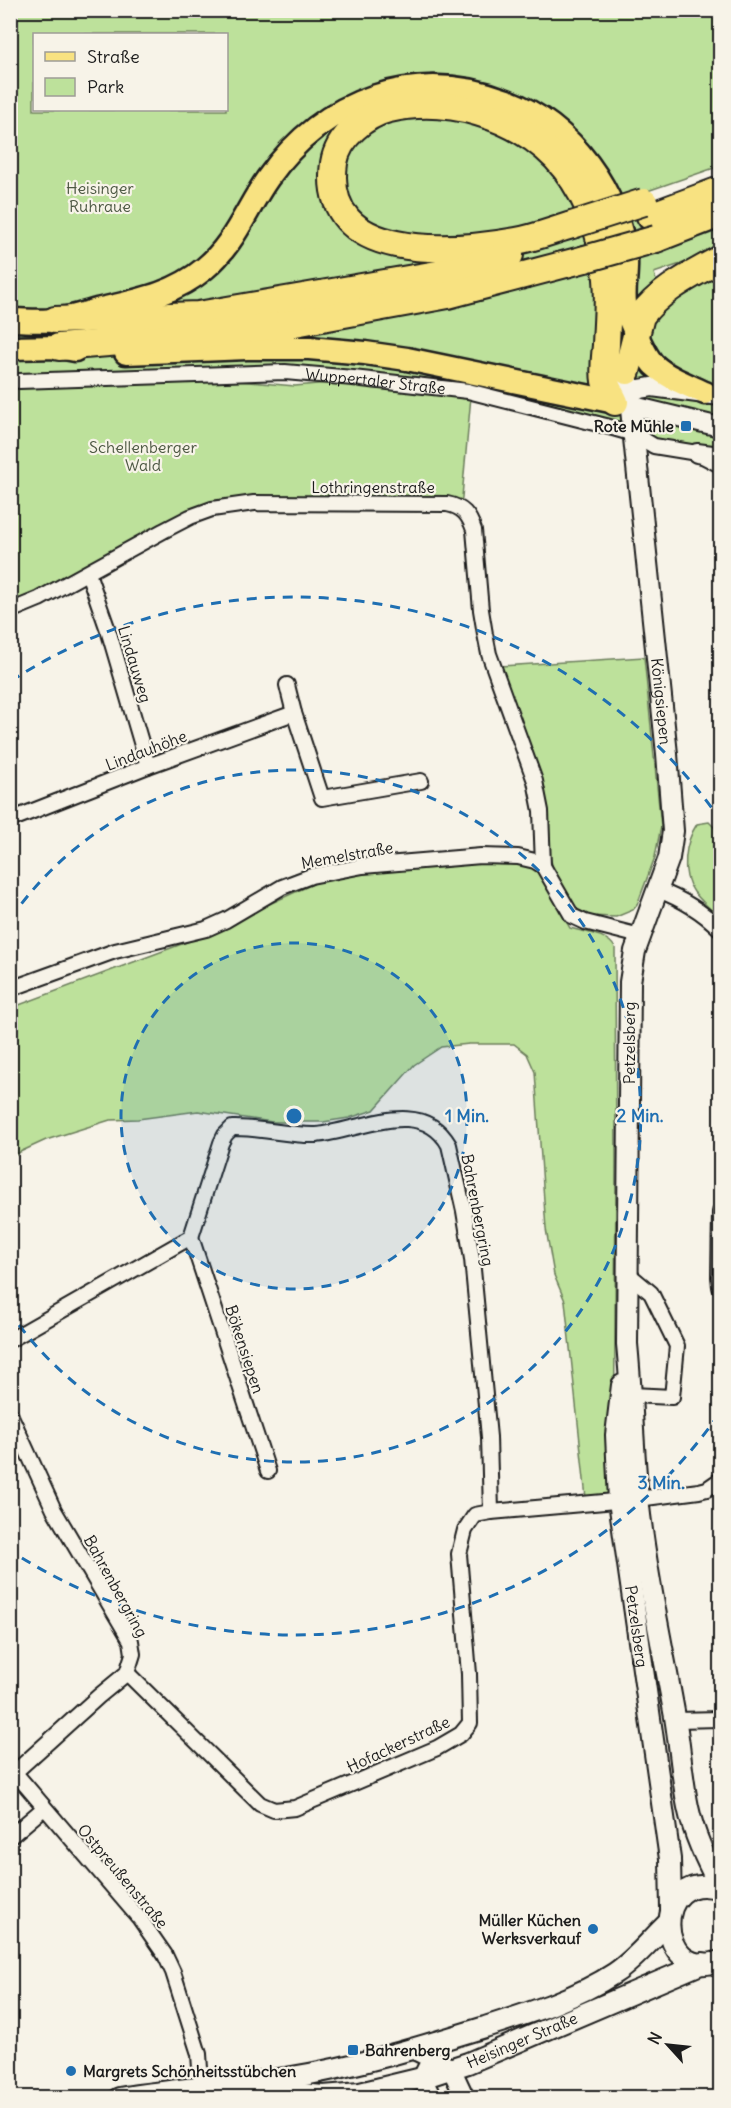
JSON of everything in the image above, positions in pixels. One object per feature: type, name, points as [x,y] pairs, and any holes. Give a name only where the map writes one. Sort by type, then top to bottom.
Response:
[{"type":"highway","points":[[579,240],[517,241],[451,249],[420,248],[386,243],[367,236],[349,220],[338,205],[333,186],[335,158],[354,127],[369,117],[383,111],[424,105],[469,109],[488,115],[509,125],[555,158],[584,198],[600,244],[608,293],[605,382],[625,393],[641,316],[661,294],[720,259]]},
{"type":"highway","points":[[55,320],[198,315],[284,302],[443,273],[579,240],[717,200]]},
{"type":"highway","points":[[59,347],[195,336],[294,323],[448,295],[579,240],[717,200]]},
{"type":"main road","points":[[10,320],[55,320],[147,299],[190,280],[222,252],[238,232],[266,180],[303,137],[352,104],[380,94],[419,86],[452,87],[477,91],[510,102],[569,140],[595,173],[610,201],[626,259],[625,393],[407,359],[309,348],[246,348],[110,354],[59,347],[10,348]]},
{"type":"main road","points":[[626,308],[642,349],[653,364],[674,379],[713,394]]},
{"type":"main road","name":"Königsiepen","points":[[625,393],[634,434],[673,822],[672,845],[658,890]]},
{"type":"main road","name":"Petzelsberg","points":[[658,890],[640,936],[630,982],[627,1344],[632,1395],[633,1442],[629,1500],[670,1859],[670,1916]]},
{"type":"main road","name":"Petzelsberg","points":[[627,1344],[616,1435],[676,1720],[688,1807],[704,1856],[720,1888]]},
{"type":"main road","name":"Heisinger Straße","points":[[202,2093],[414,2050],[530,2012],[598,1983],[616,1972],[629,1962],[670,1916],[680,1897],[692,1889],[707,1886],[720,1888]]},
{"type":"main road","name":"Heisinger Straße","points":[[670,1916],[669,1932],[677,1950],[693,1961],[712,1962]]},
{"type":"main road","name":"Heisinger Straße","points":[[119,2097],[165,2090],[202,2093],[280,2091],[323,2096],[360,2093],[422,2078],[451,2068],[712,1962]]},
{"type":"street","name":"Wuppertaler Straße","points":[[19,381],[285,372],[468,391],[572,416],[634,434],[654,446],[697,453],[720,465]]},
{"type":"street","points":[[625,393],[652,387],[713,394]]},
{"type":"street","points":[[625,393],[720,427]]},
{"type":"street","points":[[697,453],[720,456]]},
{"type":"street","name":"Lothringenstraße","points":[[10,611],[88,573],[190,517],[212,509],[254,503],[447,504],[462,509],[470,519],[474,530],[481,610],[489,654],[535,781],[540,811],[543,866]]},
{"type":"street","name":"Lindauweg","points":[[88,573],[109,633],[148,766]]},
{"type":"street","points":[[287,685],[322,798],[421,781]]},
{"type":"street","name":"Lindauhöhe","points":[[10,820],[148,766],[294,713]]},
{"type":"street","name":"Memelstraße","points":[[10,990],[115,951],[206,929],[282,887],[311,876],[379,864],[481,856],[518,857],[535,861],[543,866]]},
{"type":"street","points":[[543,866],[572,916],[585,922],[640,936]]},
{"type":"street","points":[[658,890],[690,904],[720,930]]},
{"type":"street","name":"Bahrenbergring","points":[[190,1237],[221,1143],[232,1128],[314,1135],[333,1133],[392,1118],[403,1118],[426,1125],[444,1135],[449,1145],[457,1178],[472,1259],[489,1437],[491,1512]]},
{"type":"street","points":[[720,1212],[720,1287]]},
{"type":"street","points":[[10,1340],[190,1237]]},
{"type":"street","name":"Bökensiepen","points":[[190,1237],[268,1472]]},
{"type":"street","points":[[627,1273],[651,1293],[678,1346],[672,1397],[632,1395]]},
{"type":"street","name":"Bahrenbergring","points":[[10,1414],[54,1510],[131,1641],[133,1654],[128,1673]]},
{"type":"street","name":"Hofackerstraße","points":[[128,1673],[260,1804],[274,1810],[295,1808],[426,1752],[461,1734],[470,1723],[460,1547],[465,1530],[475,1515],[699,1491],[708,1489],[720,1480]]},
{"type":"street","points":[[13,1770],[128,1673]]},
{"type":"street","points":[[676,1720],[720,1719]]},
{"type":"street","name":"Ostpreußenstraße","points":[[13,1770],[133,1910],[165,1955],[188,2015],[199,2054],[202,2093]]},
{"type":"street","points":[[10,1837],[44,1808]]},
{"type":"street","points":[[432,2097],[422,2078],[443,2041]]},
{"type":"street","points":[[414,2050],[451,2068],[465,2097]]},
{"type":"green space","points":[[10,11],[720,11],[720,166],[630,197],[649,255],[720,230],[720,247],[698,258],[654,273],[663,308],[720,274],[720,456],[654,445],[607,424],[468,388],[354,373],[238,381],[295,386],[351,381],[471,396],[461,508],[452,504],[421,502],[234,502],[186,517],[61,585],[11,606],[11,386],[137,383],[11,384]]},
{"type":"green space","points":[[644,657],[661,826],[655,857],[633,910],[616,917],[588,916],[575,909],[554,872],[500,666]]},
{"type":"green space","points":[[709,822],[720,833],[720,918],[694,892],[687,876],[687,848],[693,831],[697,824]]},
{"type":"green space","points":[[504,859],[533,867],[541,876],[570,928],[601,937],[612,943],[615,948],[614,1498],[586,1498],[565,1301],[554,1275],[546,1229],[535,1072],[527,1054],[514,1044],[469,1044],[441,1047],[414,1065],[374,1110],[349,1118],[323,1122],[272,1122],[198,1111],[138,1119],[110,1120],[46,1140],[20,1152],[11,1159],[11,1008],[187,942],[330,876],[403,866]]},
{"type":"place","name":"Rote Mühle","points":[[686,426]]},
{"type":"place","name":"Müller Küchen Werksverkauf","points":[[593,1929]]},
{"type":"place","name":"Bahrenberg","points":[[353,2050]]},
{"type":"place","name":"Margrets Schönheitsstübchen","points":[[71,2071]]},
{"type":"park label","name":"Heisinger Ruhraue","points":[[100,197]]},
{"type":"park label","name":"Schellenberger Wald","points":[[143,456]]}]
